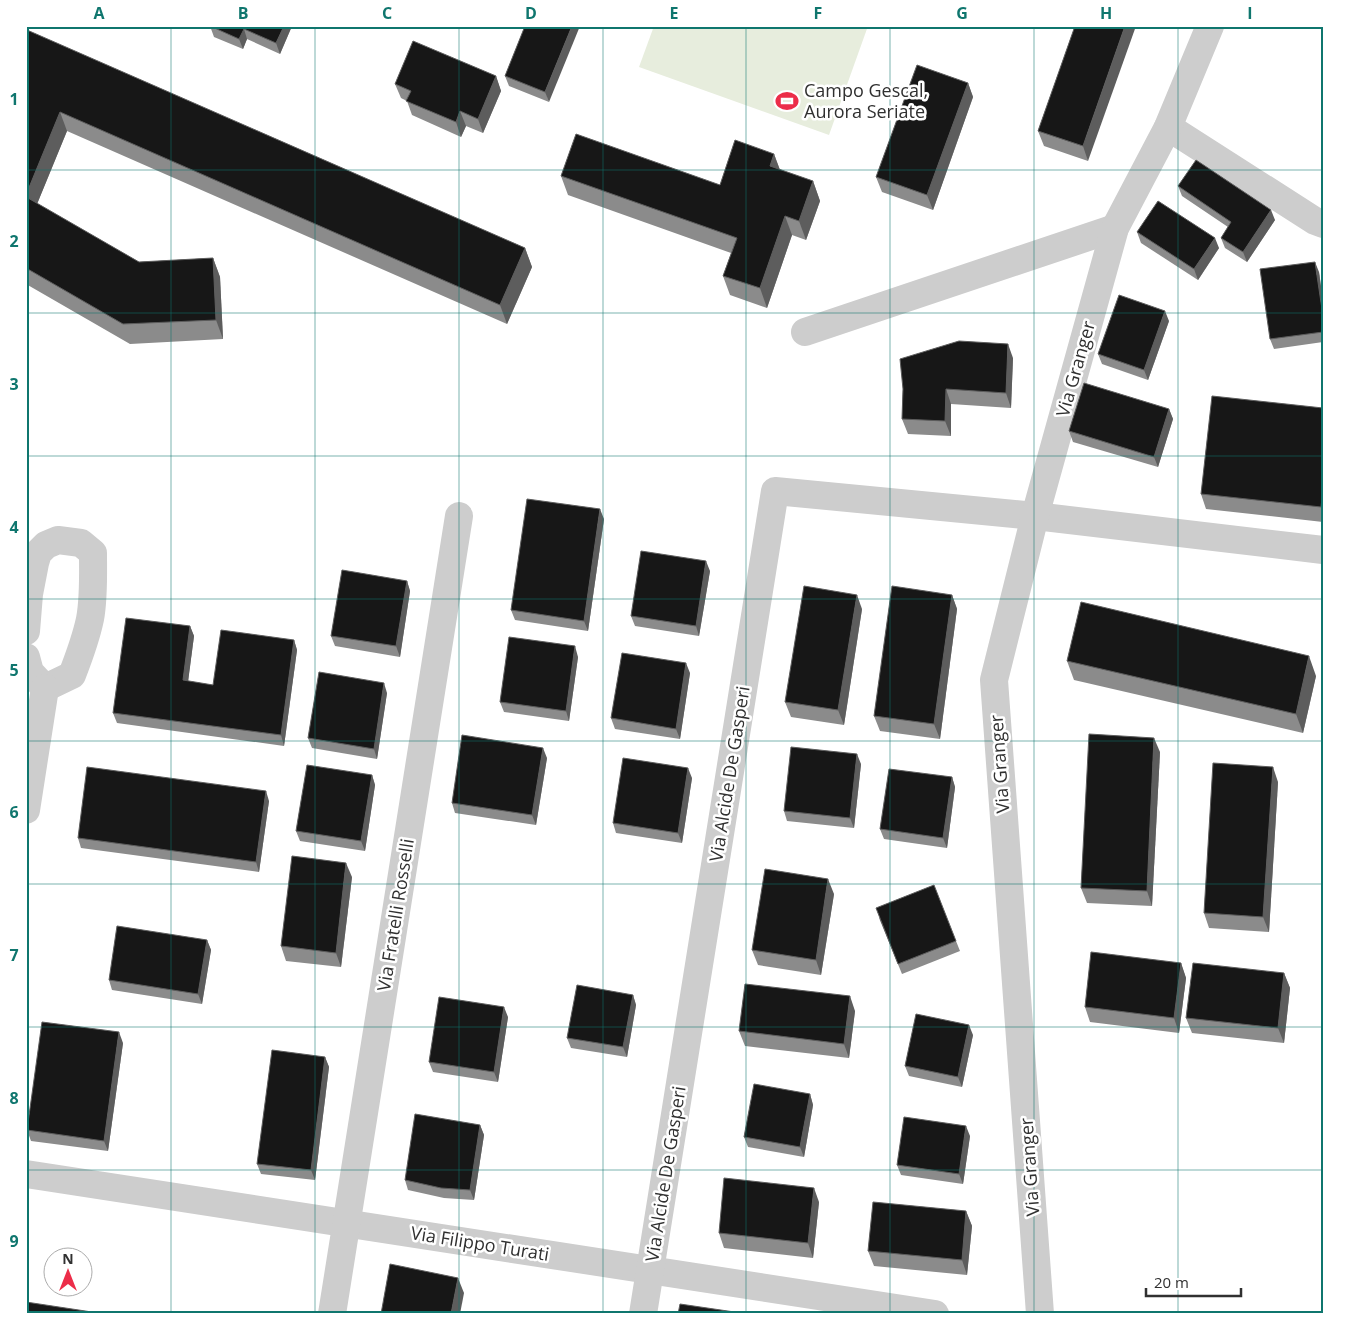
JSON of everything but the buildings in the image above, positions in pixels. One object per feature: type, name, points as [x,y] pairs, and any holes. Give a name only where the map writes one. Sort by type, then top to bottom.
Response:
[{"type":"street","name":"Via Granger","points":[[1040,1314],[994,680],[1035,516],[1115,228],[1168,127],[1210,26]]},
{"type":"street","points":[[1168,127],[1315,221],[1323,224]]},
{"type":"street","points":[[805,332],[1115,228]]},
{"type":"street","name":"Via Alcide De Gasperi","points":[[643,1314],[775,491],[1035,516]]},
{"type":"street","name":"Via Fratelli Rosselli","points":[[332,1314],[348,1224],[459,516]]},
{"type":"street","points":[[1035,516],[1323,550]]},
{"type":"street","points":[[26,631],[29,594],[38,553],[46,545],[58,540],[81,543],[93,553],[90,618],[81,653],[72,675],[45,688]]},
{"type":"street","points":[[26,657],[30,672],[45,688]]},
{"type":"street","points":[[26,810],[45,688]]},
{"type":"street","name":"Via Filippo Turati","points":[[26,1174],[935,1314]]},
{"type":"green space","name":"Campo Gescal, Aurora Seriate","points":[[654,26],[868,26],[829,135],[639,67]]},
{"type":"place","name":"Campo Gescal, Aurora Seriate","points":[[787,101]]}]
